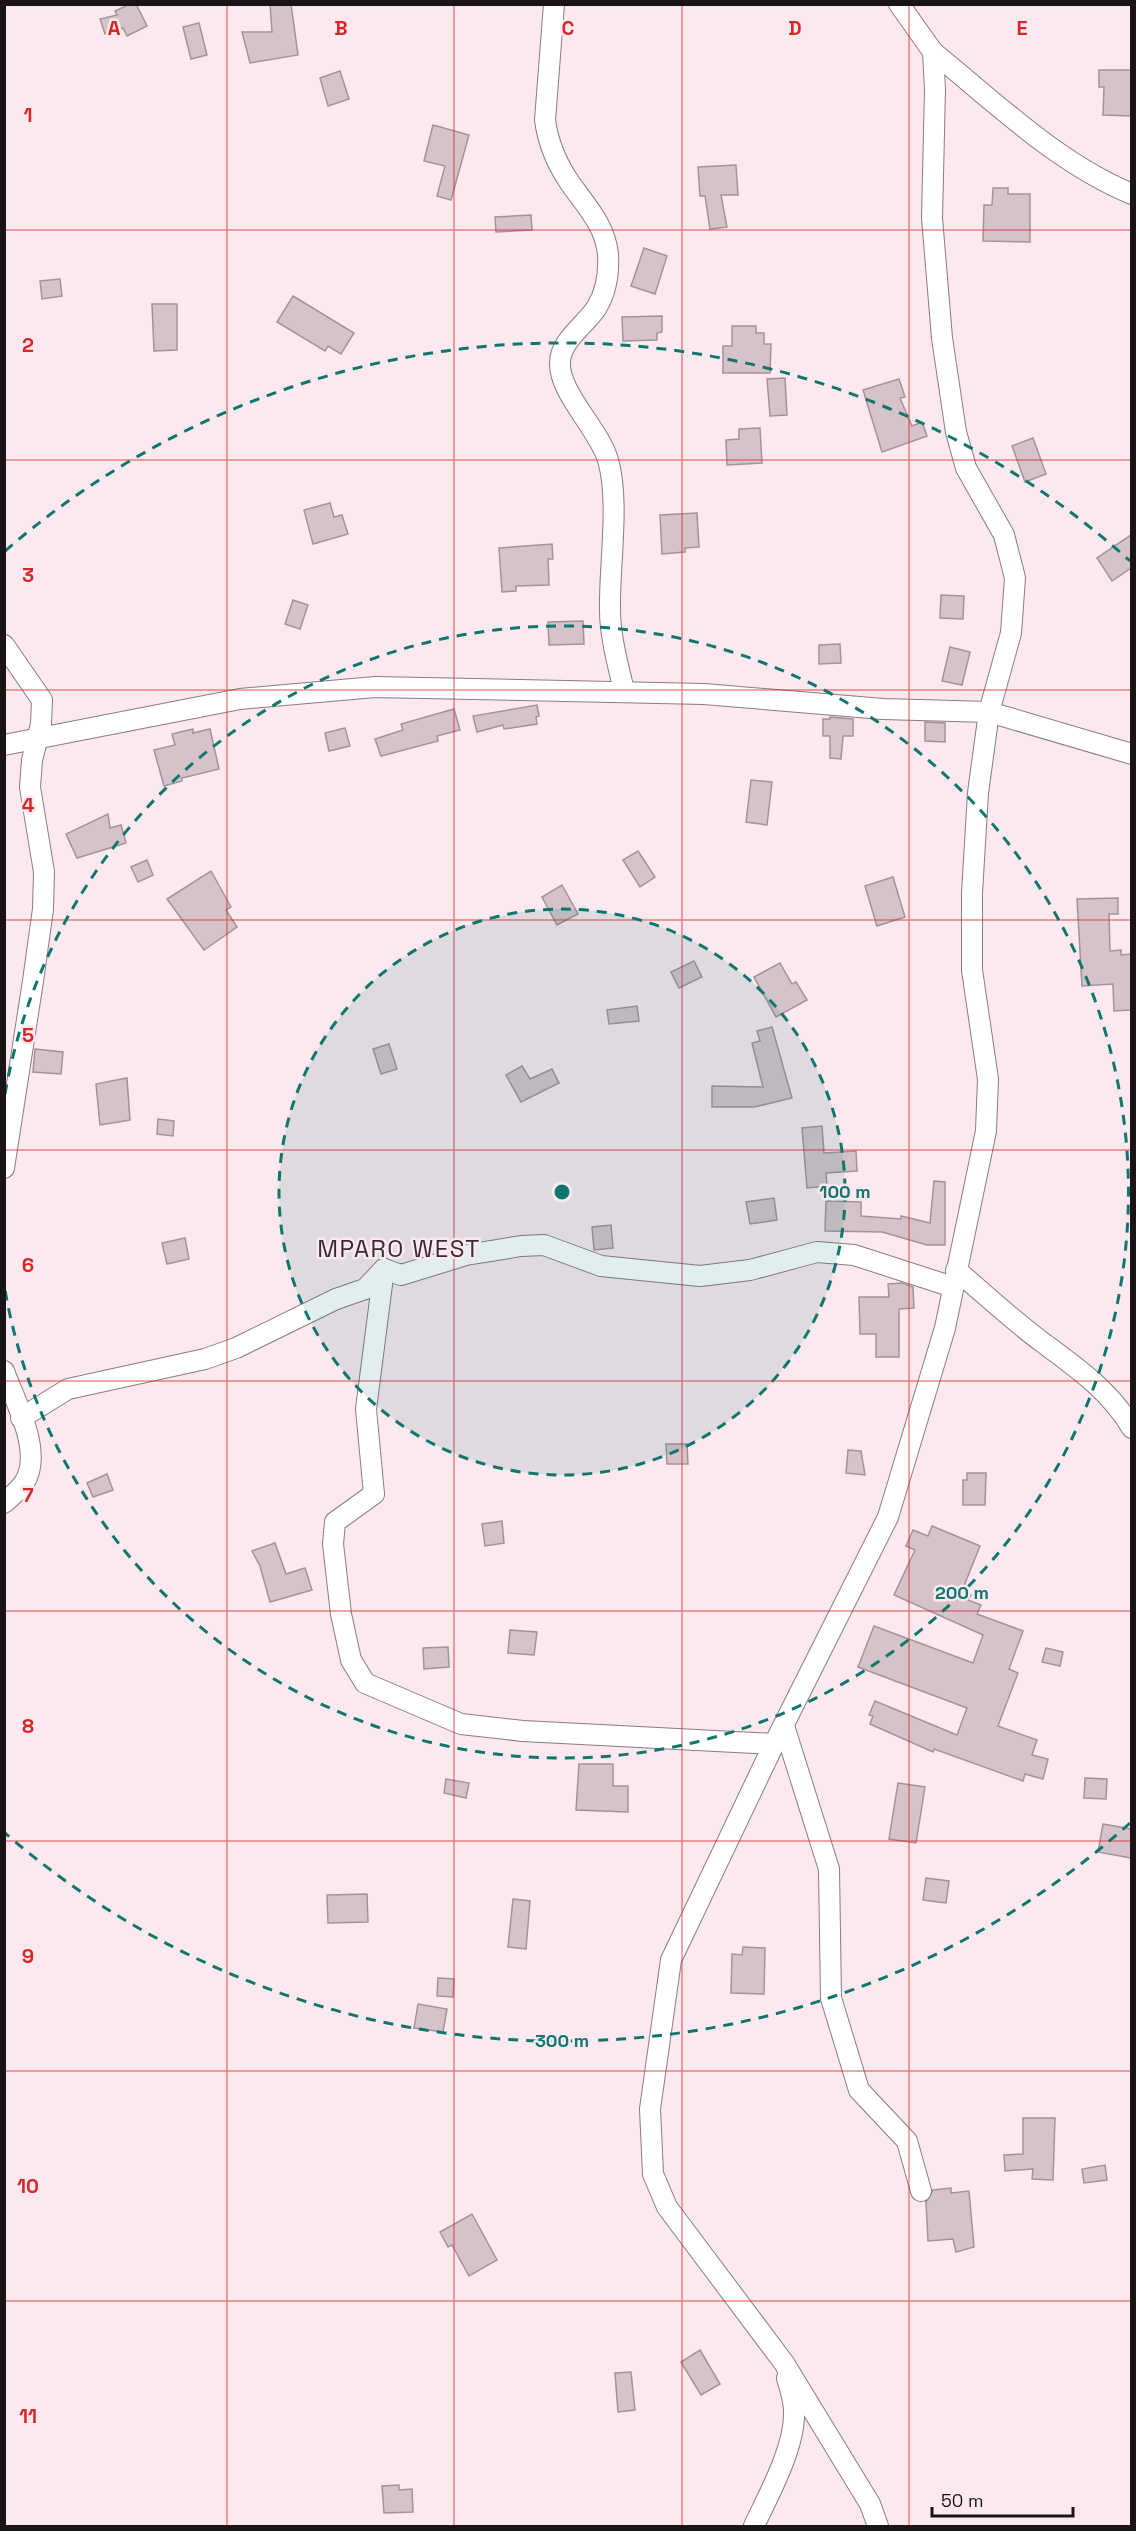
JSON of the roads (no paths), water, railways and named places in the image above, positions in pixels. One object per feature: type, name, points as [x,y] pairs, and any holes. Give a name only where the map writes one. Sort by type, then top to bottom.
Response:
[{"type":"street","points":[[554,4],[545,120],[547,133],[561,168],[602,228],[608,256],[606,285],[602,297],[596,308],[563,349],[560,371],[598,436],[608,459],[612,481],[610,611],[624,691]]},
{"type":"street","points":[[899,4],[933,52],[1042,141],[1084,170],[1131,194]]},
{"type":"street","points":[[878,2526],[870,2504],[784,2363],[667,2207],[653,2174],[650,2109],[671,1960],[774,1744],[888,1517],[945,1328],[967,1232],[989,1104],[988,1079],[972,970],[972,893],[978,793],[989,712],[1011,633],[1015,578],[1004,535],[966,468],[956,432],[946,379],[932,218],[935,89],[933,52]]},
{"type":"street","points":[[4,645],[42,700],[42,717],[35,739],[30,787],[44,872],[43,909],[9,1106],[4,1168]]},
{"type":"street","points":[[4,745],[240,699],[375,687],[704,693],[883,710],[989,712],[1131,754]]},
{"type":"street","points":[[384,1269],[401,1275],[433,1263],[466,1255],[521,1246],[544,1245],[602,1266],[700,1276],[750,1270],[817,1252],[854,1255],[955,1279],[1087,1374],[1109,1396],[1131,1428]]},
{"type":"street","points":[[21,1418],[68,1389],[205,1359],[236,1348],[336,1299],[366,1288],[384,1269]]},
{"type":"street","points":[[384,1269],[366,1409],[374,1494],[335,1522],[333,1544],[341,1614],[351,1660],[365,1683],[461,1724],[523,1731],[774,1744]]},
{"type":"street","points":[[4,1371],[31,1444],[31,1464],[24,1483],[4,1503]]},
{"type":"street","points":[[784,1726],[829,1869],[831,1998],[859,2090],[907,2141],[921,2191]]},
{"type":"street","points":[[754,2526],[784,2456],[795,2415],[784,2363]]},
{"type":"district","name":"MPARO WEST","points":[[399,1248]]}]
